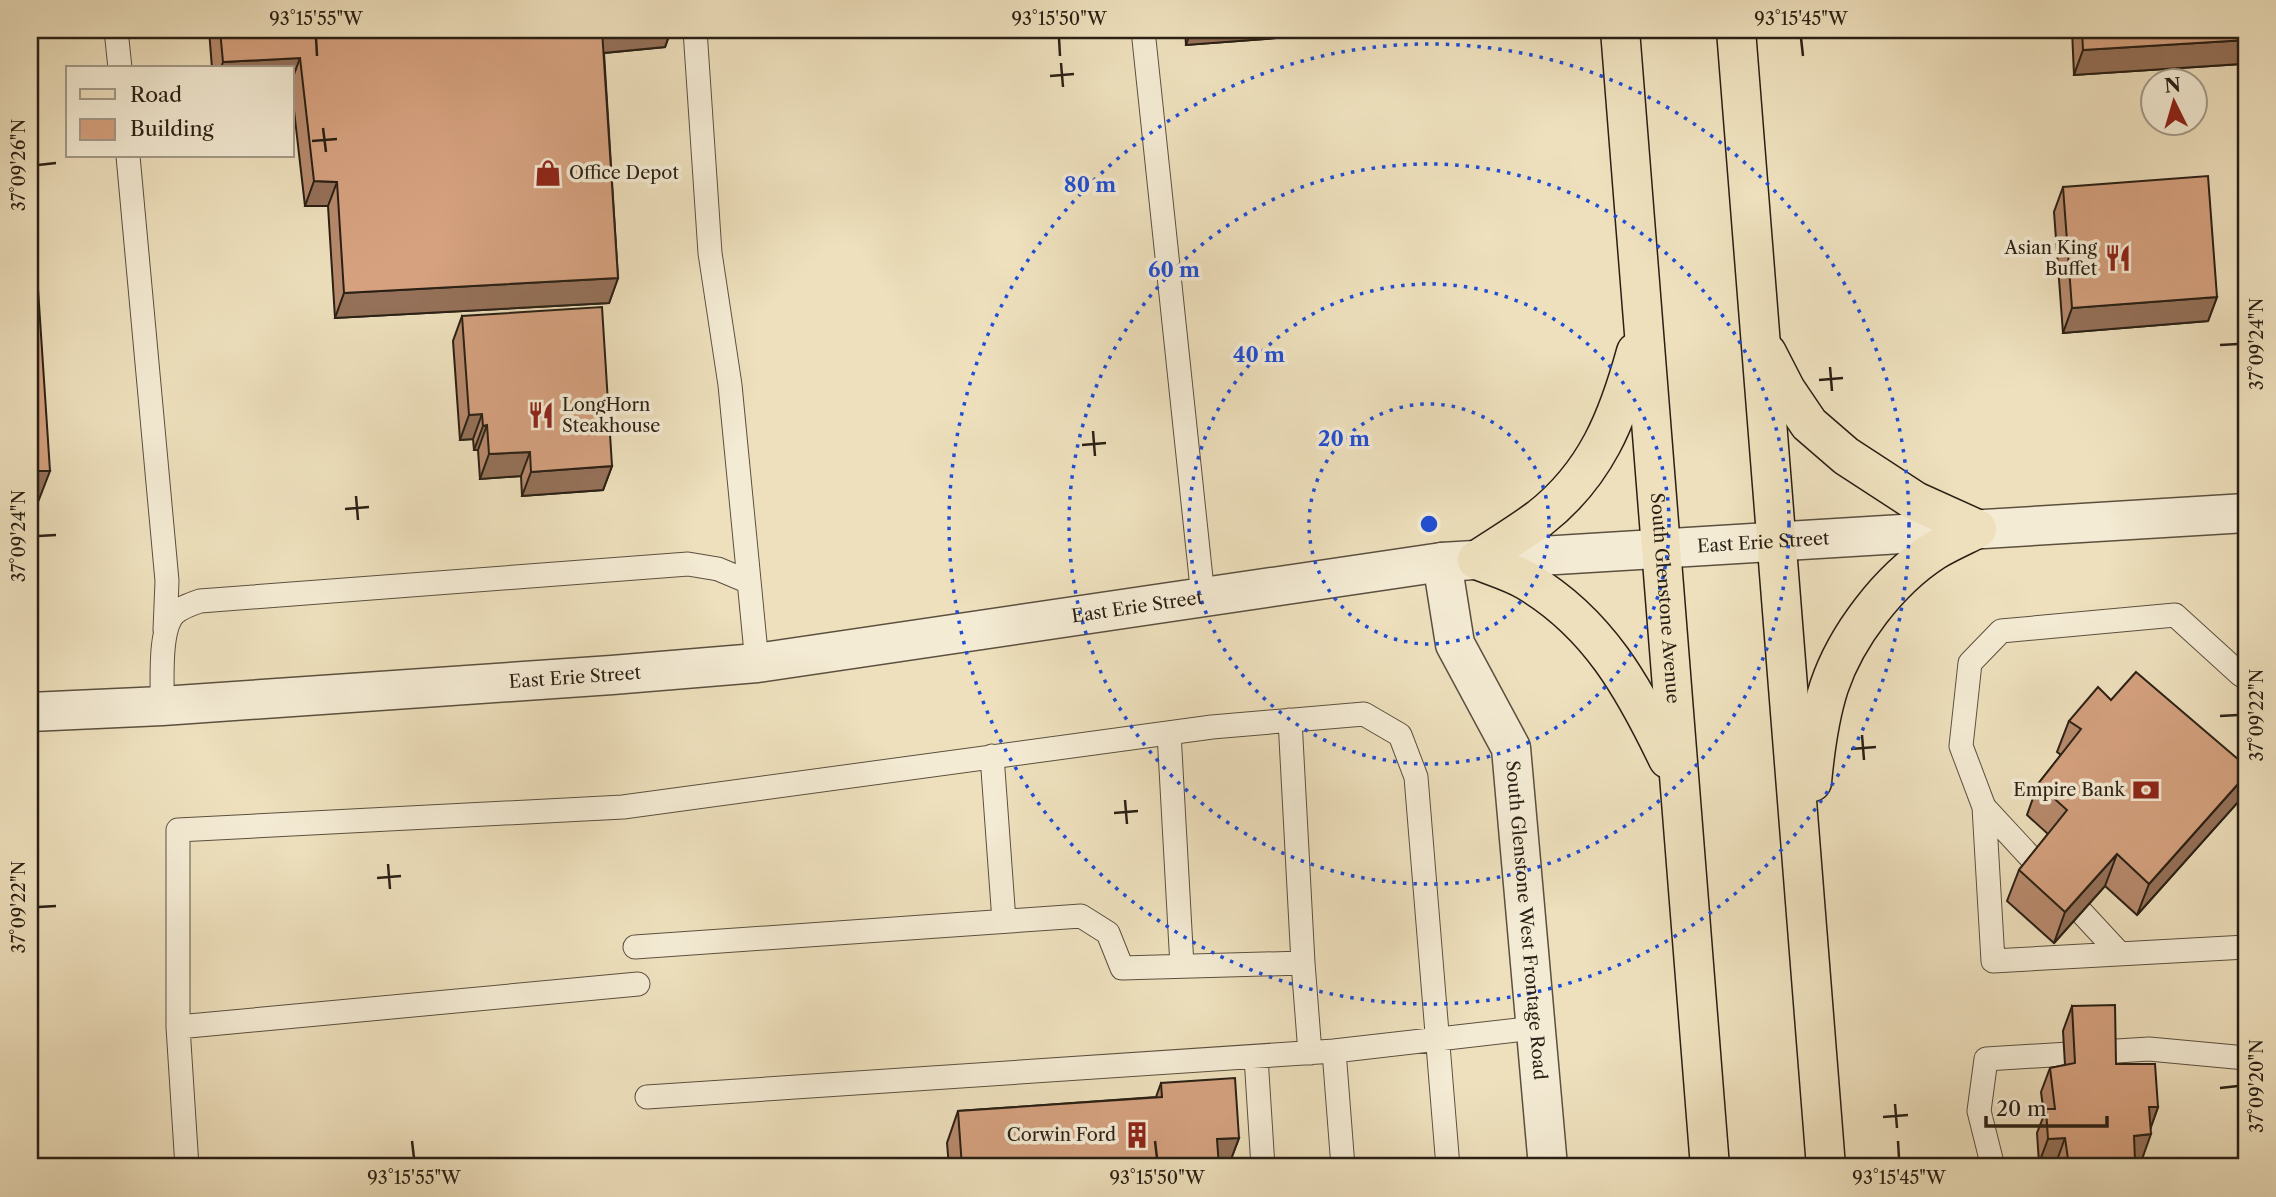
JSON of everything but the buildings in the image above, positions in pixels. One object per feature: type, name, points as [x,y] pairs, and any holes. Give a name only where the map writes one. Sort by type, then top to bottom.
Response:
[{"type":"main road","name":"South Glenstone Avenue","points":[[1620,30],[1710,1167]]},
{"type":"main road","points":[[1736,30],[1826,1167]]},
{"type":"main road","points":[[1460,561],[1541,517],[1568,492],[1591,463],[1612,427],[1625,393],[1643,327]]},
{"type":"main road","points":[[1761,342],[1786,390],[1809,424],[1846,456],[1915,501],[1977,529]]},
{"type":"main road","points":[[1803,880],[1819,726],[1830,684],[1848,647],[1875,605],[1903,575],[1934,551],[1977,529]]},
{"type":"main road","points":[[1460,561],[1526,581],[1555,601],[1588,630],[1617,664],[1636,693],[1678,781]]},
{"type":"street","name":"East Erie Street","points":[[30,712],[162,706],[757,663],[1460,561],[2246,513]]},
{"type":"street","name":"South Glenstone West Frontage Road","points":[[1460,561],[1455,644],[1511,748],[1548,1167]]},
{"type":"lane","points":[[116,30],[120,66]]},
{"type":"lane","points":[[695,30],[710,253],[730,385],[757,663]]},
{"type":"lane","points":[[1143,30],[1203,597]]},
{"type":"lane","points":[[128,158],[167,581],[162,706]]},
{"type":"lane","points":[[164,630],[173,614],[200,601],[688,565],[718,569],[749,582]]},
{"type":"lane","points":[[2246,674],[2241,675],[2175,615],[2001,631],[1970,663],[1961,747],[1984,807],[1993,961],[2246,947]]},
{"type":"lane","points":[[187,1167],[178,1027],[178,830],[623,807],[1169,733],[1364,714],[1400,735],[1416,777],[1448,1167]]},
{"type":"lane","points":[[1290,720],[1310,1053]]},
{"type":"lane","points":[[1169,733],[1182,966]]},
{"type":"lane","points":[[992,756],[1004,921]]},
{"type":"lane","points":[[1984,807],[2120,954]]},
{"type":"lane","points":[[635,947],[1081,916],[1108,933],[1122,968],[1303,963]]},
{"type":"lane","points":[[178,1027],[638,984]]},
{"type":"lane","points":[[647,1097],[1310,1053],[1535,1028]]},
{"type":"lane","points":[[1993,1167],[1979,1111],[1986,1059],[2149,1049],[2246,1058]]},
{"type":"lane","points":[[1334,1051],[1343,1167]]},
{"type":"lane","points":[[1256,1057],[1263,1167]]},
{"type":"place","name":"Office Depot","points":[[548,173]]},
{"type":"place","name":"Asian King Buffet","points":[[2118,258]]},
{"type":"place","name":"LongHorn Steakhouse","points":[[541,415]]},
{"type":"place","name":"Empire Bank","points":[[2146,790]]},
{"type":"place","name":"Corwin Ford","points":[[1137,1135]]}]
